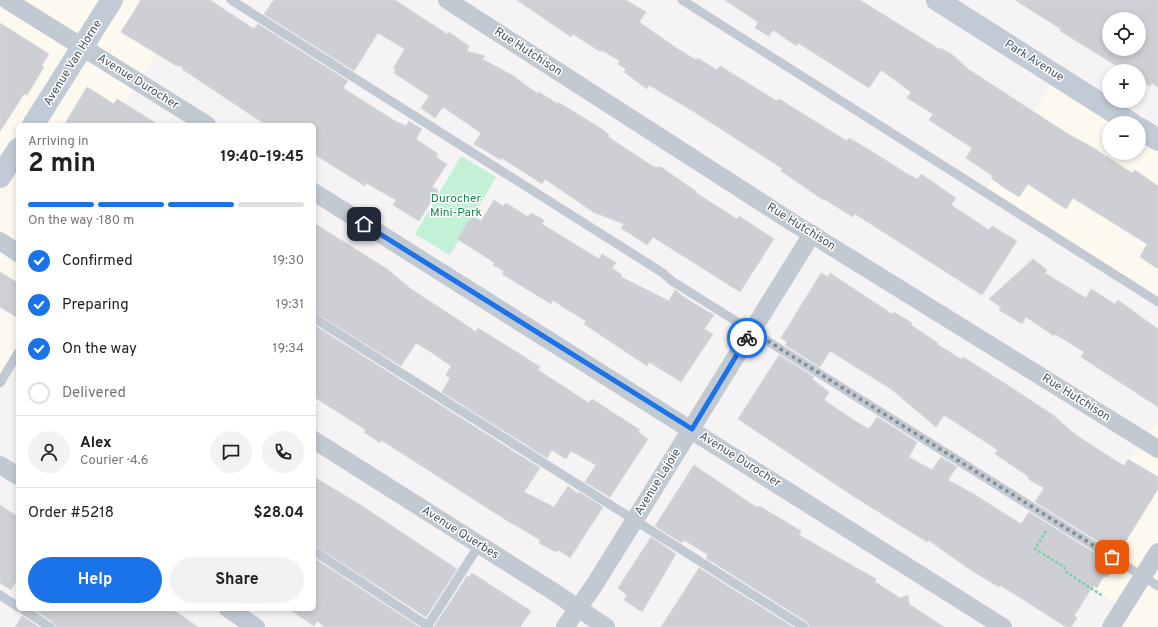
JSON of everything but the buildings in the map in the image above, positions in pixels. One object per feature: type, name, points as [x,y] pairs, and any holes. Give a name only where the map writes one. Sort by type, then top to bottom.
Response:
[{"type":"main road","name":"Avenue Van Horne","points":[[34,123],[112,0]]},
{"type":"main road","name":"Park Avenue","points":[[937,0],[1120,116]]},
{"type":"main road","points":[[1146,132],[1158,140]]},
{"type":"main road","points":[[0,177],[16,152]]},
{"type":"street","name":"Avenue Durocher","points":[[7,0],[204,123]]},
{"type":"street","name":"Rue Hutchison","points":[[447,0],[812,234],[1158,449]]},
{"type":"street","name":"Avenue Durocher","points":[[316,193],[1004,627]]},
{"type":"street","name":"Avenue Lajoie","points":[[565,627],[578,609],[692,429],[812,234]]},
{"type":"street","points":[[0,241],[16,251]]},
{"type":"street","name":"Avenue Querbes","points":[[316,441],[551,590],[606,627]]},
{"type":"street","points":[[0,465],[16,475]]},
{"type":"street","points":[[1111,627],[1158,552]]},
{"type":"street","points":[[231,611],[256,627]]},
{"type":"lane","points":[[231,0],[663,273],[672,281],[1158,586]]},
{"type":"lane","points":[[682,0],[1158,302]]},
{"type":"lane","points":[[316,319],[804,627]]},
{"type":"lane","points":[[0,383],[16,358]]},
{"type":"lane","points":[[316,552],[428,626],[479,545]]},
{"type":"lane","points":[[0,595],[16,606]]},
{"type":"lane","points":[[25,611],[50,627]]},
{"type":"path","points":[[1052,520],[1035,549],[1064,567],[1066,572],[1103,596]]},
{"type":"shaded area","points":[[0,0],[25,3],[27,0],[189,0],[114,123],[16,123],[16,350],[0,376]]},
{"type":"shaded area","points":[[1059,72],[1102,100],[1102,108],[1114,108],[1126,116],[1102,116],[1102,160],[1146,160],[1146,129],[1158,137],[1158,302],[984,191]]},
{"type":"shaded area","points":[[1158,422],[1158,627],[1111,627],[1122,608],[1059,562],[1051,529],[1076,541],[1085,531],[1128,459]]},
{"type":"green space","name":"Durocher Mini-Park","points":[[461,156],[496,177],[450,255],[415,234]]},
{"type":"way so far","points":[[747,338],[752,331],[1112,557]]},
{"type":"route","points":[[364,224],[692,429],[747,338]]}]
